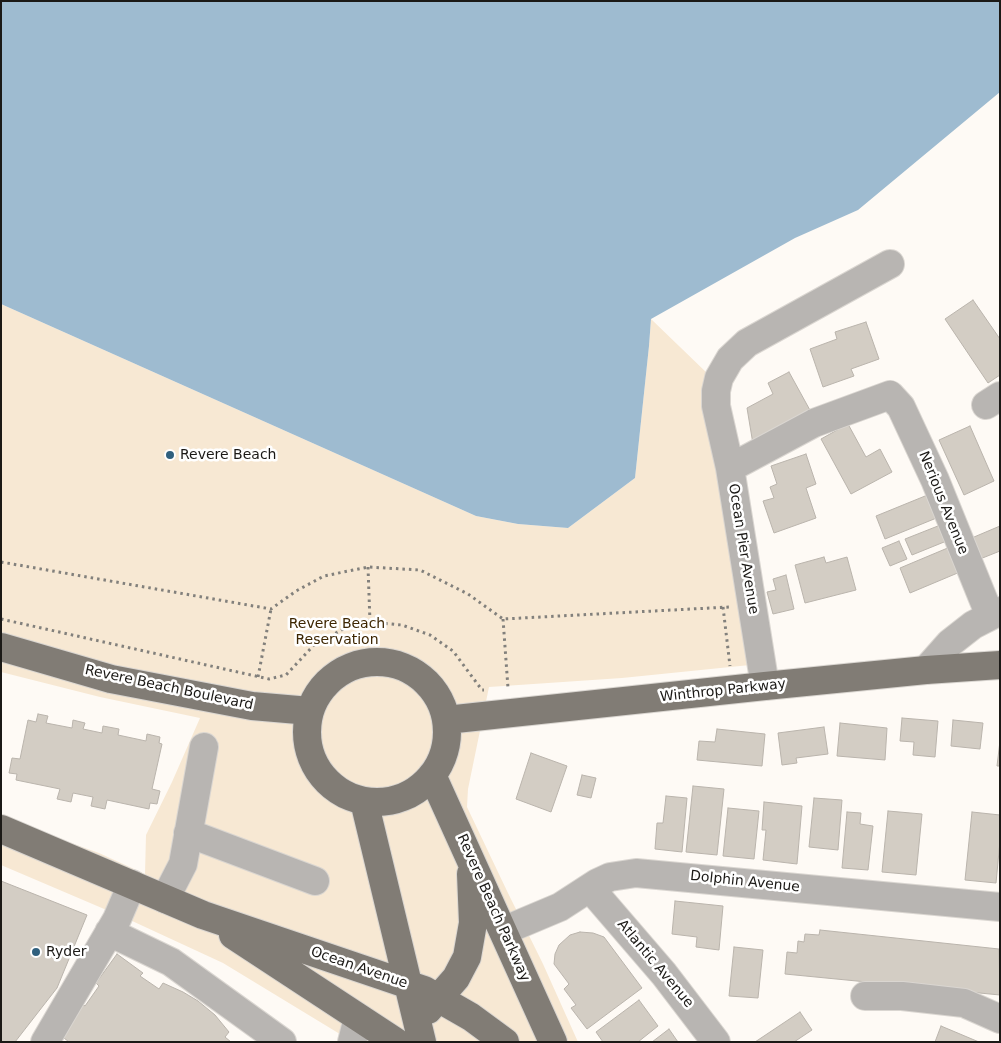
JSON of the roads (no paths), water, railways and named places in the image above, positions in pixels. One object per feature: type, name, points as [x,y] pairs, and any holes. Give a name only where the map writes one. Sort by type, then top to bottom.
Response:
[{"type":"main road","name":"Revere Beach Boulevard","points":[[1,647],[111,679],[252,706],[310,711]]},
{"type":"main road","points":[[375,662],[392,663],[408,669],[422,678],[440,700],[446,720],[446,746],[440,764],[432,775],[418,789],[406,796],[381,802],[364,801],[345,795],[333,787],[316,768],[307,743],[310,711],[316,696],[328,681],[340,672],[356,665],[375,662]]},
{"type":"main road","name":"Winthrop Parkway","points":[[446,720],[926,670],[1000,665]]},
{"type":"main road","name":"Revere Beach Parkway","points":[[432,775],[553,1042]]},
{"type":"main road","points":[[364,801],[419,1030]]},
{"type":"main road","name":"Ocean Avenue","points":[[1,829],[203,915],[408,984],[439,998],[472,1017],[505,1042]]},
{"type":"main road","points":[[419,1030],[439,998],[456,978],[470,947],[473,904],[468,853]]},
{"type":"main road","name":"Ocean Avenue","points":[[203,915],[370,1032]]},
{"type":"main road","points":[[370,1032],[396,1028],[419,1030]]},
{"type":"street","points":[[730,468],[716,398],[719,378],[730,359],[740,348],[755,339],[890,264]]},
{"type":"street","name":"Ocean Pier Avenue","points":[[765,686],[730,468],[814,424],[890,395]]},
{"type":"street","name":"Nerious Avenue","points":[[890,395],[905,414],[995,613]]},
{"type":"street","points":[[926,670],[950,643],[973,625],[995,613]]},
{"type":"street","points":[[165,899],[183,864],[204,747]]},
{"type":"street","points":[[188,833],[315,881]]},
{"type":"street","name":"Dolphin Avenue","points":[[503,931],[560,907],[610,877],[628,873],[645,873],[1000,907]]},
{"type":"street","points":[[45,1042],[117,919],[132,884]]},
{"type":"street","name":"Atlantic Avenue","points":[[590,888],[664,974],[716,1042]]},
{"type":"street","points":[[109,932],[171,962],[282,1042]]},
{"type":"street","points":[[865,996],[902,996],[964,1003],[1000,1019]]},
{"type":"water","points":[[1,1],[1000,1],[1000,92],[858,210],[795,238],[651,319],[635,478],[568,528],[518,524],[476,516],[1,304]]},
{"type":"place","name":"Revere Beach","points":[[170,455]]},
{"type":"place","name":"Ryder","points":[[36,952]]},
{"type":"park label","name":"Revere Beach Reservation","points":[[337,632]]}]
